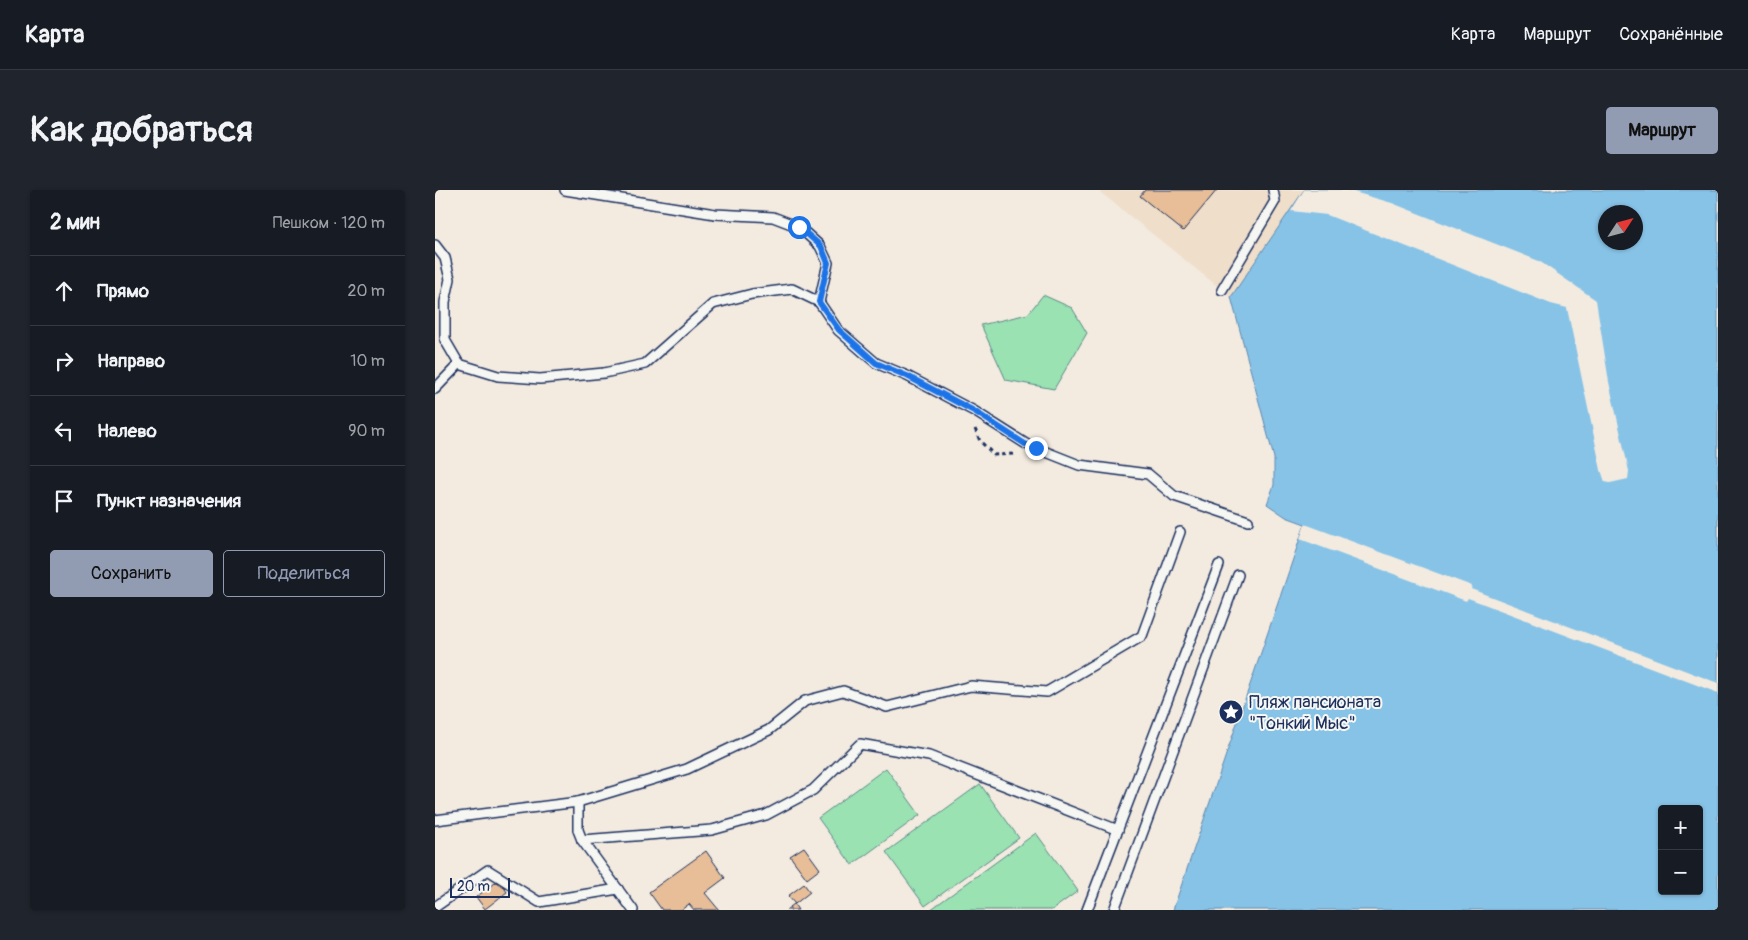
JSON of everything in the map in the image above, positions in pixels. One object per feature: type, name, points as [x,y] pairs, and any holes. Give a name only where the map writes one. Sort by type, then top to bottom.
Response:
[{"type":"lane","points":[[565,190],[715,214],[773,217],[799,227],[821,246],[828,263],[819,302]]},
{"type":"lane","points":[[1222,290],[1275,201],[1272,190]]},
{"type":"lane","points":[[435,245],[445,258],[450,279],[445,302],[445,340],[459,364],[498,376],[540,379],[604,373],[645,364],[713,304],[752,294],[792,289],[819,302],[839,330],[876,363],[907,376],[974,411],[1025,444],[1079,465],[1148,474],[1174,496],[1248,521]]},
{"type":"lane","points":[[435,389],[459,364]]},
{"type":"lane","points":[[435,820],[578,802],[687,770],[769,730],[805,701],[843,691],[887,707],[971,686],[1047,692],[1143,636],[1180,532]]},
{"type":"lane","points":[[1087,910],[1219,564]]},
{"type":"lane","points":[[1114,910],[1238,575]]},
{"type":"lane","points":[[582,840],[712,830],[766,815],[813,790],[860,744],[929,756],[1117,830]]},
{"type":"lane","points":[[578,802],[578,830],[582,840],[633,910]]},
{"type":"lane","points":[[435,907],[488,870],[539,902],[618,889]]},
{"type":"shaded area","points":[[1102,190],[1304,190],[1231,297],[1100,192]]},
{"type":"green space","points":[[1043,295],[1072,308],[1087,333],[1054,389],[1006,380],[981,325],[1028,314]]},
{"type":"green space","points":[[886,768],[920,815],[852,865],[818,818]]},
{"type":"green space","points":[[980,784],[1019,838],[925,906],[886,852]]},
{"type":"green space","points":[[1036,833],[1078,891],[1052,910],[930,910]]},
{"type":"water","points":[[1304,190],[1718,190],[1718,910],[1173,910],[1305,524],[1286,517],[1267,504],[1274,485],[1274,458],[1231,297]]},
{"type":"pier","points":[[1304,190],[1347,190],[1392,203],[1539,261],[1596,300],[1609,382],[1629,471],[1628,479],[1610,483],[1605,482],[1567,308],[1551,304],[1327,215],[1291,211]]},
{"type":"pier","points":[[1305,524],[1472,586],[1471,589],[1718,683],[1718,693],[1468,598],[1466,601],[1300,539]]},
{"type":"building","points":[[1145,190],[1217,190],[1183,231],[1140,196]]},
{"type":"building","points":[[804,847],[820,869],[807,879],[790,856]]},
{"type":"building","points":[[706,851],[725,878],[705,893],[719,910],[694,910],[689,904],[681,910],[662,910],[649,892]]},
{"type":"building","points":[[499,880],[507,892],[485,909],[476,897]]},
{"type":"building","points":[[804,884],[810,892],[795,904],[788,896]]},
{"type":"building","points":[[794,904],[798,910],[786,910]]},
{"type":"place","name":"Пляж пансионата \"Тонкий Мыс\"","points":[[1231,712]]},
{"type":"route","points":[[799,227],[821,246],[828,263],[819,302],[839,330],[876,363],[907,376],[974,411],[1025,444],[1036,448]]}]
